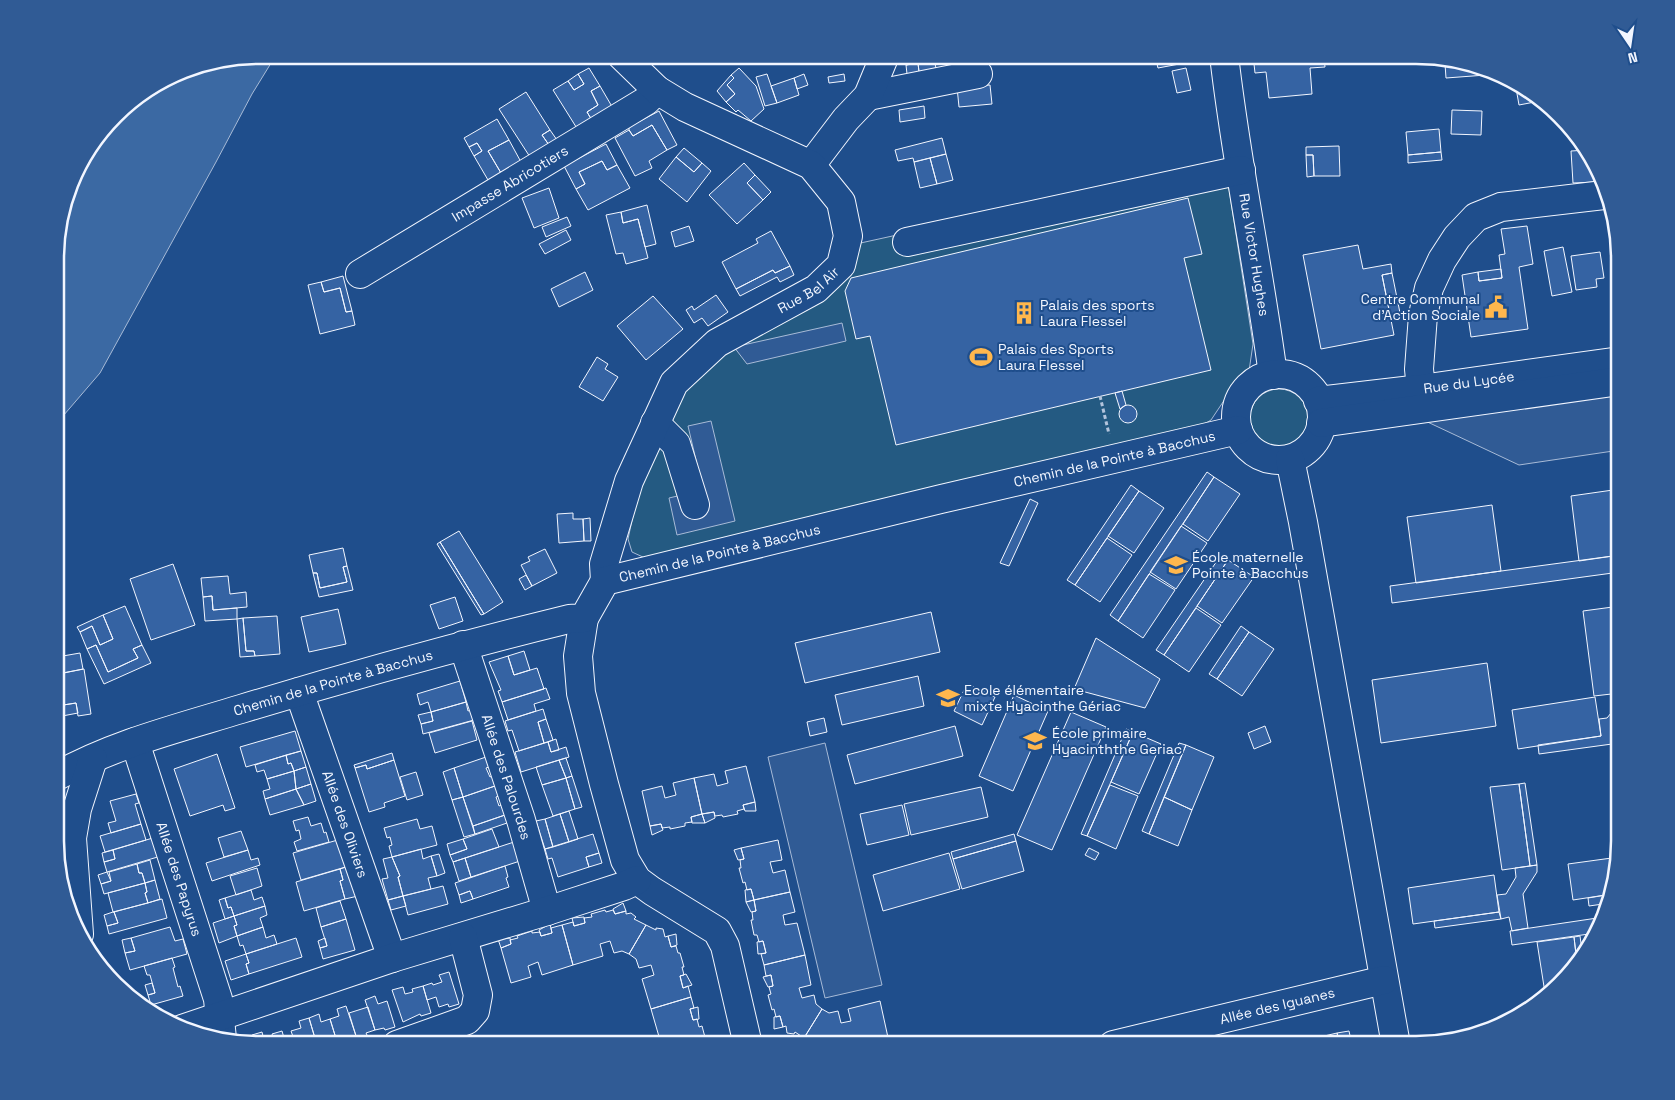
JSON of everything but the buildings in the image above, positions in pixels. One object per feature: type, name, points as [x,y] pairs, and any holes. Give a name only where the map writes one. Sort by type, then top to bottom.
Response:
[{"type":"street","name":"Rue Bel Air","points":[[605,581],[604,564],[629,481],[674,383],[717,344],[816,289],[841,265],[848,236],[841,202],[811,165],[685,107],[657,90],[631,64]]},
{"type":"street","points":[[811,165],[846,119],[868,96],[881,64]]},
{"type":"street","name":"Rue Victor Hughes","points":[[1225,64],[1273,375]]},
{"type":"street","points":[[868,96],[978,74]]},
{"type":"street","name":"Impasse Abricotiers","points":[[360,274],[646,101],[657,90]]},
{"type":"street","points":[[907,242],[1241,170]]},
{"type":"street","points":[[1421,389],[1419,369],[1423,315],[1429,288],[1442,260],[1458,236],[1476,217],[1501,207],[1601,195]]},
{"type":"street","name":"Rue du Lycée","points":[[1320,412],[1421,389],[1611,362]]},
{"type":"street","points":[[1273,375],[1284,375],[1305,383],[1313,391],[1320,412],[1316,439],[1305,452],[1290,459],[1279,460],[1258,455],[1242,440],[1238,430],[1236,415],[1239,401],[1247,389],[1259,380],[1273,375]]},
{"type":"street","name":"Rue du Lycée","points":[[1320,412],[1611,382]]},
{"type":"street","points":[[655,423],[676,444],[695,505]]},
{"type":"street","name":"Chemin de la Pointe à Bacchus","points":[[64,773],[135,742],[299,692],[463,645],[569,619],[584,618],[605,581],[941,499],[1238,430]]},
{"type":"street","points":[[1290,459],[1303,522],[1394,1036]]},
{"type":"street","points":[[584,618],[578,656],[581,693],[625,860],[637,880],[717,931],[725,946],[746,1036]]},
{"type":"street","name":"Allée des Palourdes","points":[[463,645],[521,820],[547,911]]},
{"type":"street","name":"Allée des Oliviers","points":[[299,692],[392,958]]},
{"type":"street","name":"Allée des Papyrus","points":[[135,742],[218,999],[220,1028]]},
{"type":"street","points":[[77,912],[72,838],[77,809],[93,759]]},
{"type":"street","points":[[203,1028],[220,1028],[392,958],[547,911],[637,880]]},
{"type":"street","points":[[422,1036],[467,1020],[476,1011],[478,995],[463,936]]},
{"type":"street","name":"Allée des Iguanes","points":[[1151,1036],[1384,980]]},
{"type":"path","points":[[1100,396],[1114,459]]},
{"type":"shaded area","points":[[270,64],[252,94],[100,373],[64,415],[65,233],[74,196],[90,161],[112,130],[130,112],[172,84],[220,67]]},
{"type":"shaded area","name":"Palais des Sports Laura Flessel","points":[[1225,163],[1253,344],[1249,371],[1229,393],[1211,420],[1194,430],[645,558],[632,552],[628,539],[639,488],[690,377],[856,244]]},
{"type":"shaded area","points":[[842,323],[846,341],[747,364],[734,347]]},
{"type":"shaded area","points":[[1279,389],[1295,394],[1303,402],[1308,418],[1303,434],[1295,442],[1279,447],[1263,442],[1255,434],[1250,418],[1255,402],[1263,394]]},
{"type":"shaded area","points":[[1611,390],[1611,451],[1519,465],[1419,418]]},
{"type":"shaded area","points":[[711,421],[735,521],[677,535],[669,498],[703,490],[688,426]]},
{"type":"shaded area","points":[[825,743],[882,985],[825,998],[768,757]]},
{"type":"place","name":"Centre Communal d’Action Sociale","points":[[1496,307]]},
{"type":"place","name":"Palais des sports Laura Flessel","points":[[1024,313]]},
{"type":"place","name":"Palais des Sports Laura Flessel","points":[[981,357]]},
{"type":"place","name":"École maternelle Pointe à Bacchus","points":[[1176,565]]},
{"type":"place","name":"Ecole élémentaire mixte Hyacinthe Gériac","points":[[948,698]]},
{"type":"place","name":"École primaire Hyacinththe Geriac","points":[[1035,741]]}]
